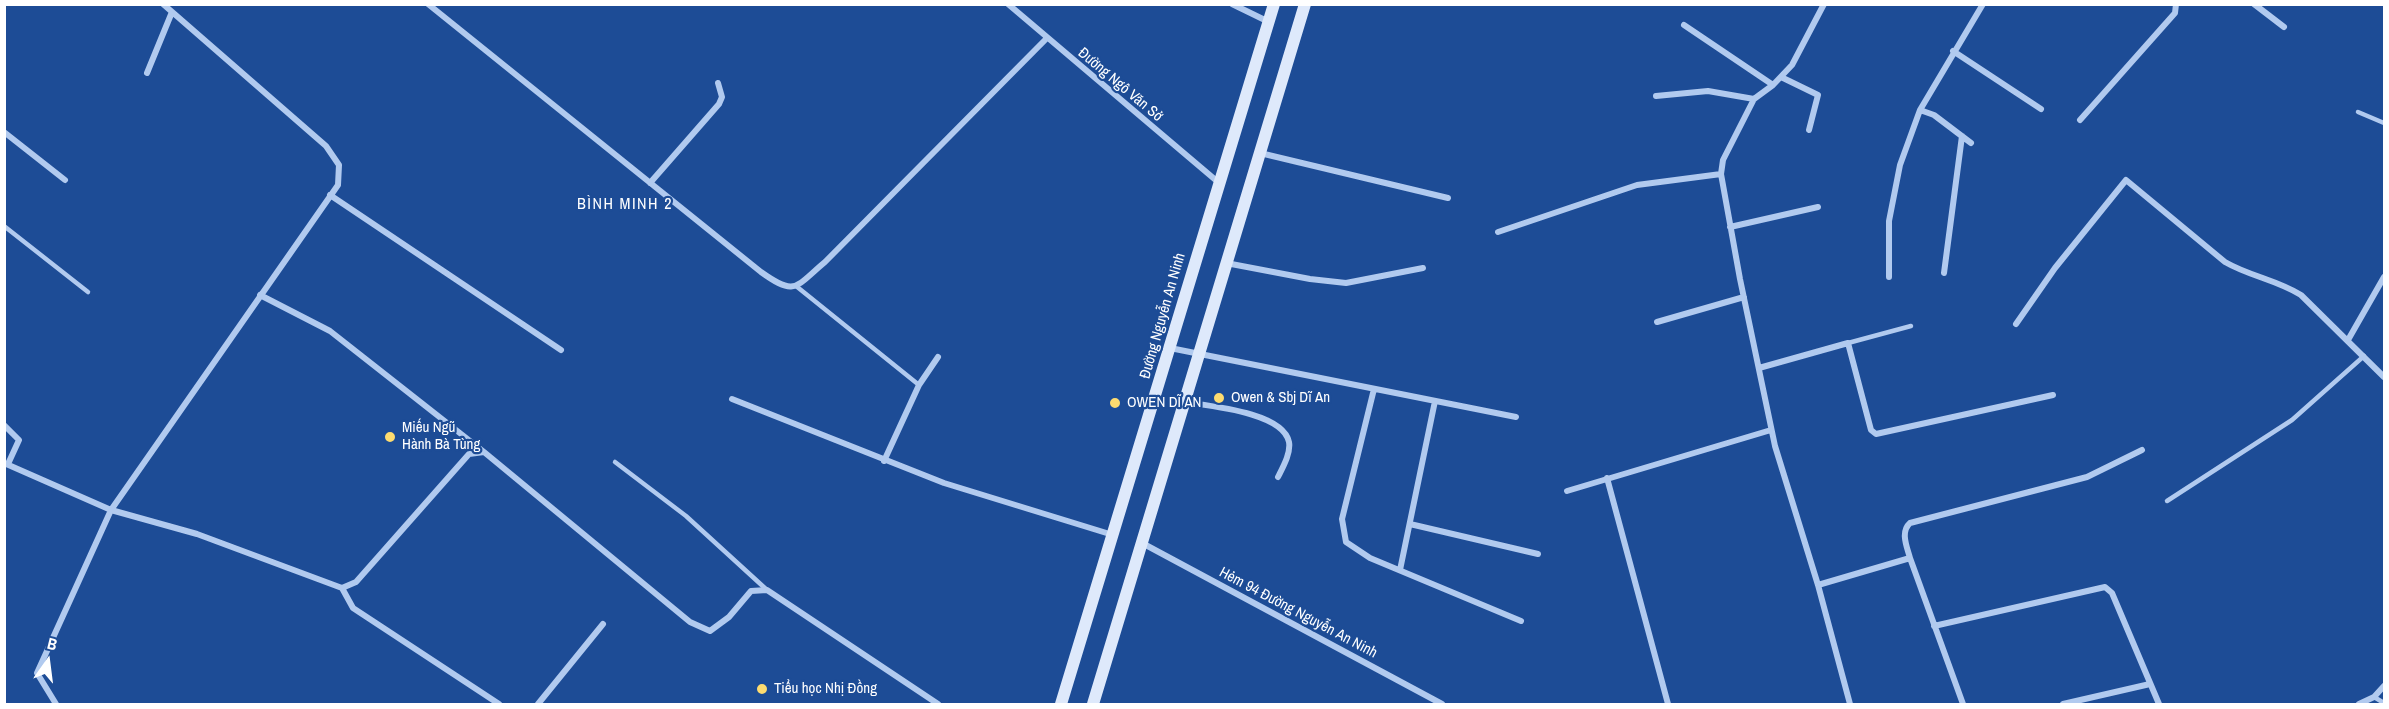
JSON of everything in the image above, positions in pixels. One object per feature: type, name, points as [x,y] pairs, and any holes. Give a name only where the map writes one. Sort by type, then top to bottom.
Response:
[{"type":"main road","name":"Đường Nguyễn An Ninh","points":[[1061,705],[1218,182],[1274,4]]},
{"type":"main road","points":[[1093,705],[1225,262],[1305,4]]},
{"type":"street","points":[[56,705],[37,673],[111,510],[338,185],[339,165],[326,146],[163,4]]},
{"type":"street","points":[[428,4],[781,286],[796,286],[825,262],[1047,38]]},
{"type":"street","name":"Đường Ngô Văn Sở","points":[[1008,4],[1218,182]]},
{"type":"street","points":[[1232,4],[1269,22]]},
{"type":"street","points":[[1824,4],[1792,65],[1782,77],[1755,99],[1723,160],[1721,174],[1771,430],[1818,585],[1850,705]]},
{"type":"street","points":[[1889,277],[1889,221],[1900,165],[1920,110],[1983,4]]},
{"type":"street","points":[[2080,120],[2175,13],[2176,4]]},
{"type":"street","points":[[2254,4],[2284,27]]},
{"type":"street","points":[[147,73],[172,12]]},
{"type":"street","points":[[1684,26],[1773,85]]},
{"type":"street","points":[[1953,51],[2041,109]]},
{"type":"street","points":[[1782,77],[1818,95],[1809,130]]},
{"type":"street","points":[[650,183],[719,104],[722,97],[718,83]]},
{"type":"street","points":[[1656,96],[1708,91],[1755,99]]},
{"type":"street","points":[[1920,110],[1934,116],[1971,143]]},
{"type":"street","points":[[4,132],[65,180]]},
{"type":"street","points":[[1944,273],[1962,136]]},
{"type":"street","points":[[1259,153],[1448,198]]},
{"type":"street","points":[[1498,232],[1637,185],[1721,174]]},
{"type":"street","points":[[2016,324],[2055,268],[2126,180],[2225,262],[2239,270],[2285,285],[2301,294],[2385,377]]},
{"type":"street","points":[[330,195],[561,350]]},
{"type":"street","points":[[1730,227],[1818,207]]},
{"type":"street","points":[[1225,262],[1310,279],[1346,283],[1423,268]]},
{"type":"street","points":[[2348,340],[2385,277]]},
{"type":"street","points":[[261,295],[330,332],[484,452],[690,622],[710,631],[729,616],[751,591],[767,590],[938,705]]},
{"type":"street","points":[[1657,322],[1744,297]]},
{"type":"street","points":[[1759,368],[1848,343],[1871,430],[1876,434],[2054,395]]},
{"type":"street","points":[[1170,348],[1516,417]]},
{"type":"street","points":[[884,461],[919,385],[938,357]]},
{"type":"street","points":[[1374,389],[1342,519],[1346,542],[1370,558],[1521,621]]},
{"type":"street","points":[[732,399],[944,483],[1113,535]]},
{"type":"street","points":[[1400,570],[1435,401]]},
{"type":"street","points":[[1184,402],[1254,416],[1271,422],[1281,429],[1288,439],[1289,448],[1278,477]]},
{"type":"street","points":[[4,425],[19,440],[6,464],[111,510],[197,534],[342,588],[353,608],[499,705]]},
{"type":"street","points":[[1567,491],[1771,430]]},
{"type":"street","points":[[1963,705],[1910,558],[1904,534],[1906,527],[1910,523],[2087,477],[2142,450]]},
{"type":"street","points":[[342,588],[356,582],[469,454],[484,452]]},
{"type":"street","points":[[1607,478],[1668,705]]},
{"type":"street","points":[[1410,524],[1538,554]]},
{"type":"street","name":"Hẻm 94 Đường Nguyễn An Ninh","points":[[1142,543],[1442,705]]},
{"type":"street","points":[[1818,585],[1910,558]]},
{"type":"street","points":[[1934,626],[2105,587],[2112,593],[2159,705]]},
{"type":"street","points":[[538,705],[603,624]]},
{"type":"street","points":[[2063,705],[2150,684]]},
{"type":"street","points":[[2359,705],[2374,697],[2385,687]]},
{"type":"lane","points":[[2358,112],[2385,123]]},
{"type":"lane","points":[[4,226],[88,292]]},
{"type":"lane","points":[[796,286],[919,385]]},
{"type":"lane","points":[[1848,343],[1911,326]]},
{"type":"lane","points":[[2167,501],[2292,420],[2364,356]]},
{"type":"lane","points":[[615,462],[687,516],[767,590]]},
{"type":"lane","points":[[2374,697],[2385,703]]},
{"type":"place","name":"Owen & Sbj Dĩ An","points":[[1219,398]]},
{"type":"place","name":"OWEN DĨ AN","points":[[1115,403]]},
{"type":"place","name":"Miếu Ngũ Hành Bà Tùng","points":[[390,437]]},
{"type":"place","name":"Tiểu học Nhị Đồng","points":[[762,689]]},
{"type":"district","name":"BÌNH MINH 2","points":[[625,205]]}]
